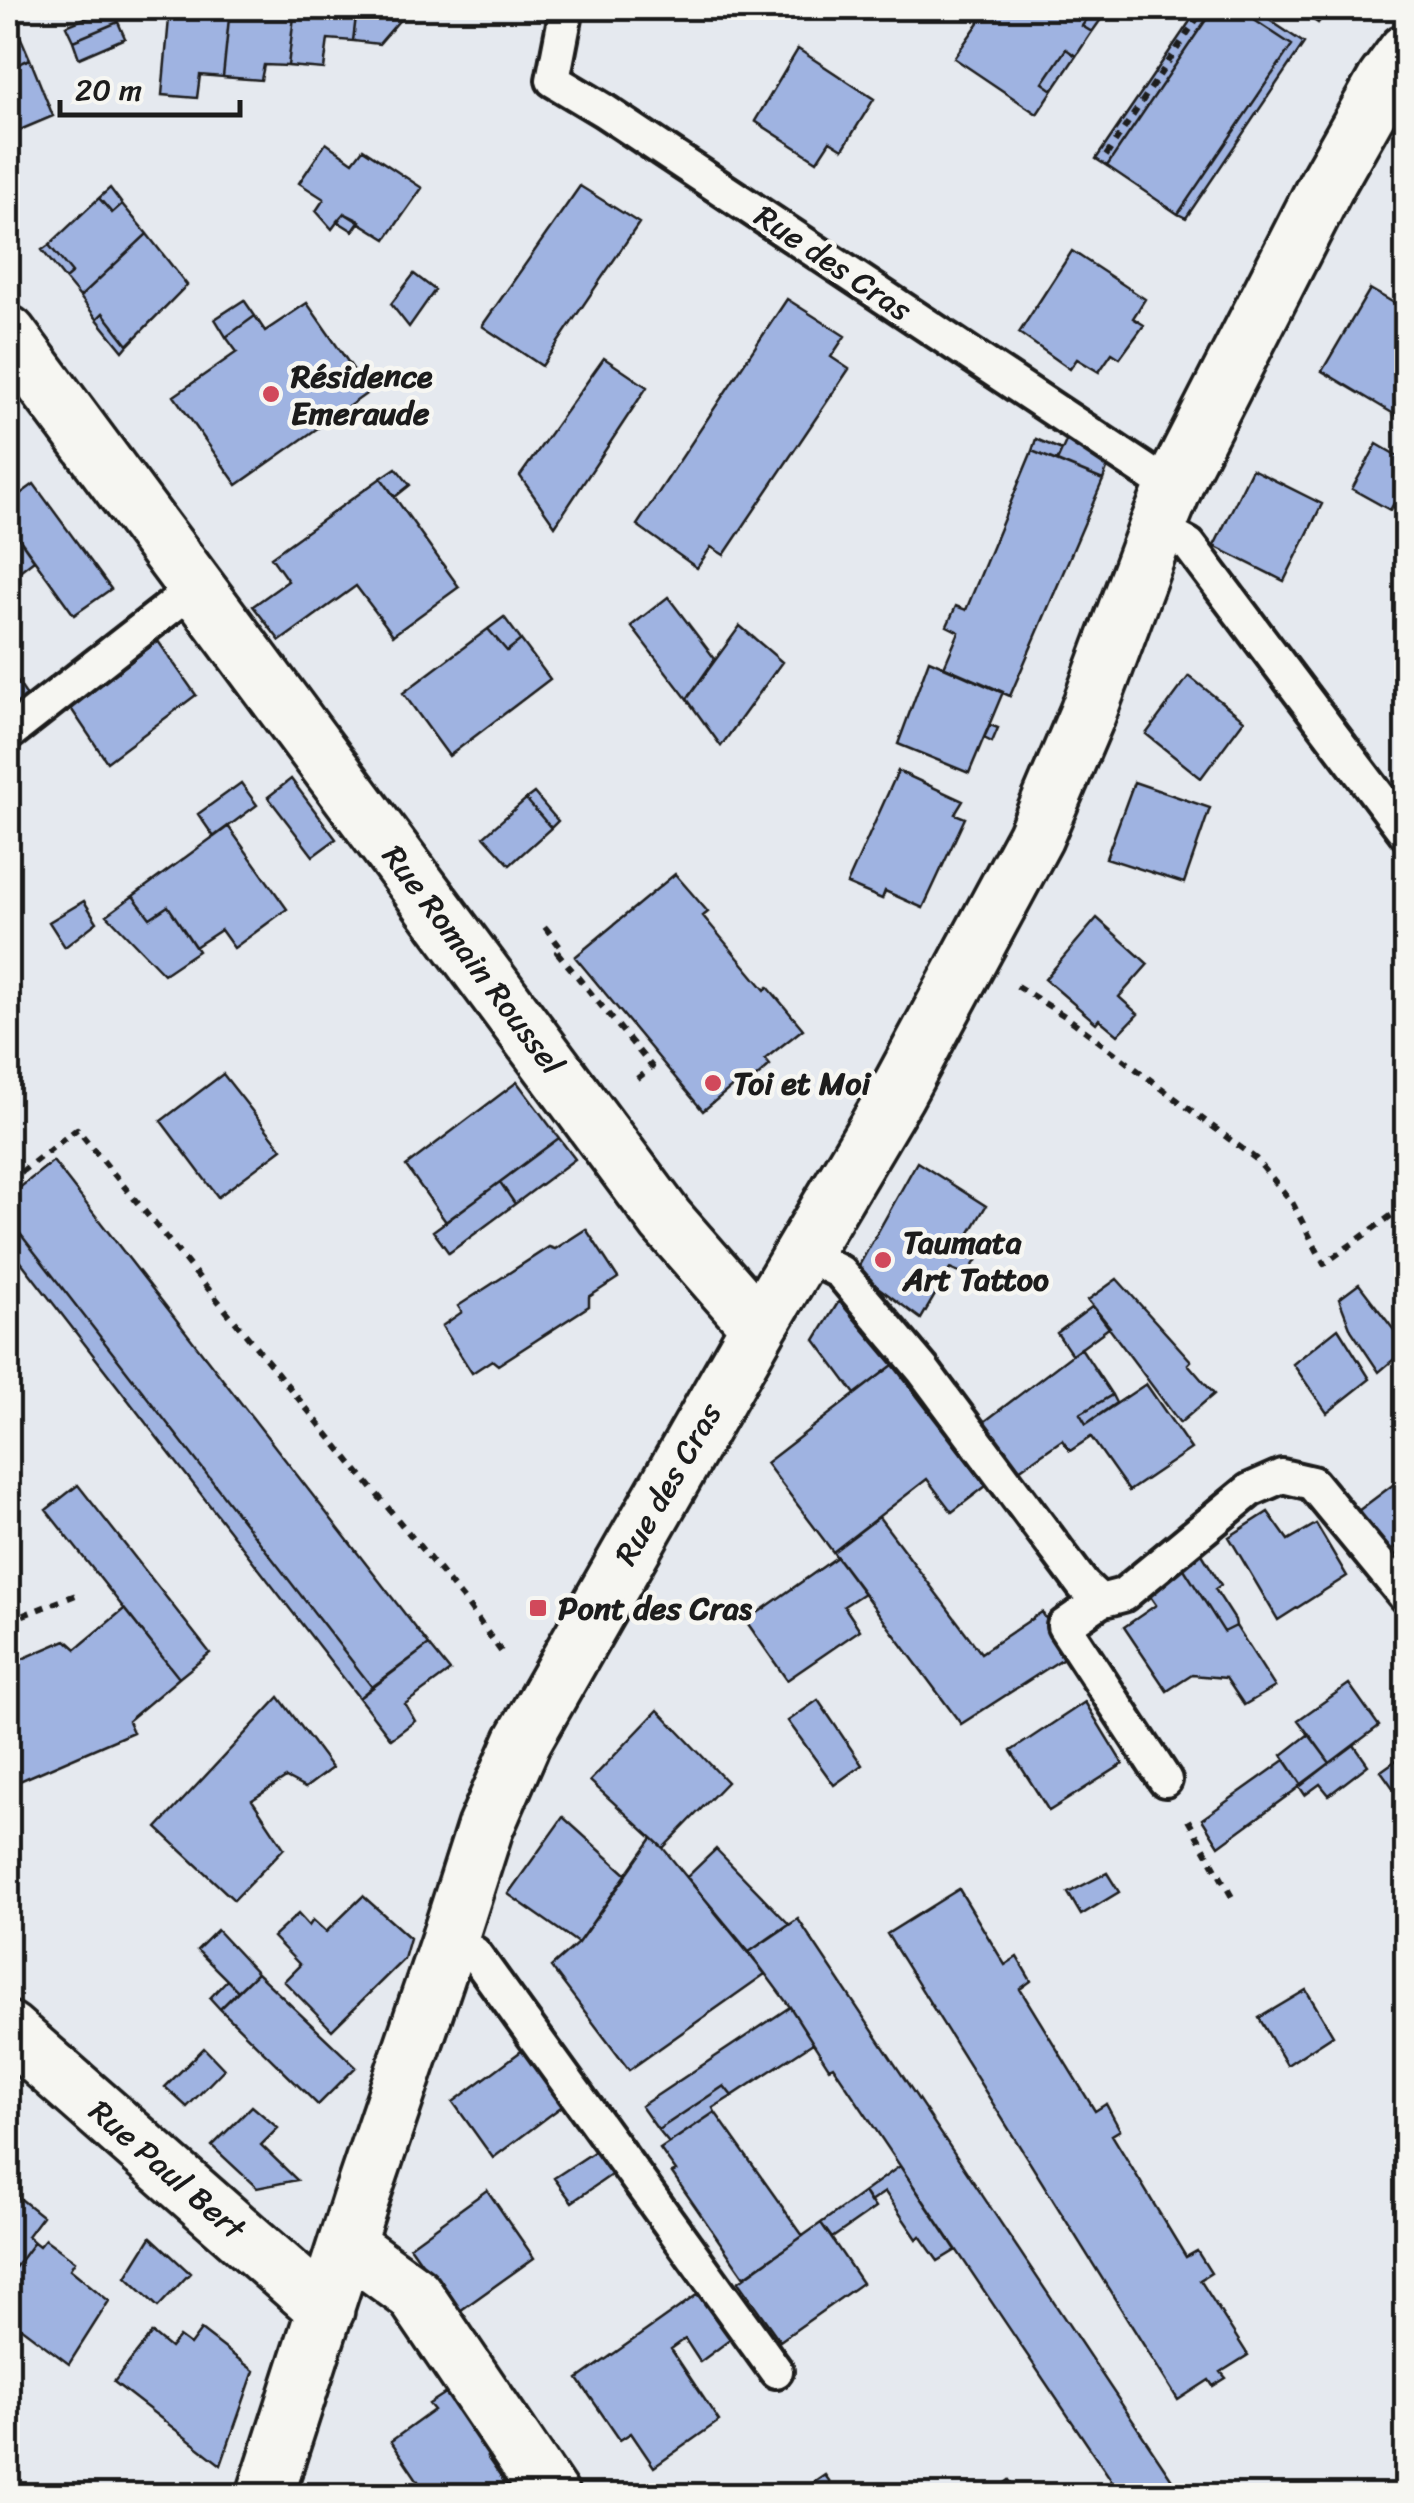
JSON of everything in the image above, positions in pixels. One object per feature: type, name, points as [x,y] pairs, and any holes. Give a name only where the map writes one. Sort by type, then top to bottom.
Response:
[{"type":"street","name":"Rue des Cras","points":[[266,2496],[485,1828],[523,1741],[759,1326],[896,1095],[1035,836],[1087,715],[1165,509],[1328,180],[1406,52]]},
{"type":"street","name":"Rue Romain Roussel","points":[[8,334],[666,1220],[759,1326]]},
{"type":"street","name":"Rue Paul Bert","points":[[8,2030],[326,2310]]},
{"type":"street","points":[[347,2245],[414,2294],[551,2496]]},
{"type":"lane","name":"Rue des Cras","points":[[567,8],[553,80],[603,110],[1165,509],[1406,833]]},
{"type":"lane","points":[[8,734],[196,587]]},
{"type":"lane","points":[[802,1252],[840,1272],[923,1370],[1082,1585],[1100,1601]]},
{"type":"lane","points":[[1164,1780],[1064,1626],[1100,1601],[1123,1595],[1250,1490],[1282,1476],[1312,1484],[1406,1597]]},
{"type":"lane","points":[[449,1940],[474,1953],[776,2371]]},
{"type":"path","points":[[1106,156],[1204,8]]},
{"type":"path","points":[[544,927],[561,948],[558,952],[652,1068],[637,1079]]},
{"type":"path","points":[[1003,978],[1068,1018],[1256,1159],[1292,1202],[1324,1264],[1406,1204]]},
{"type":"path","points":[[8,1182],[77,1129],[492,1639]]},
{"type":"path","points":[[8,1622],[81,1593]]},
{"type":"path","points":[[1164,1780],[1232,1898]]},
{"type":"building","points":[[8,8],[30,59],[8,69]]},
{"type":"building","points":[[110,8],[118,22],[73,41],[66,26]]},
{"type":"building","points":[[170,8],[230,8],[223,77],[200,75],[197,98],[162,95]]},
{"type":"building","points":[[230,8],[295,8],[288,66],[264,65],[261,80],[223,77]]},
{"type":"building","points":[[295,8],[357,8],[353,41],[328,39],[324,69],[288,66]]},
{"type":"building","points":[[357,8],[410,8],[379,44],[353,41]]},
{"type":"building","points":[[989,8],[1095,8],[1082,26],[1092,32],[1076,56],[1066,49],[1043,83],[1053,90],[1037,114],[954,58]]},
{"type":"building","points":[[1095,8],[1109,8],[1092,32],[1082,26]]},
{"type":"building","points":[[1199,8],[1214,8],[1107,166],[1096,159]]},
{"type":"building","points":[[1214,8],[1236,8],[1292,45],[1178,214],[1107,166]]},
{"type":"building","points":[[1236,8],[1251,8],[1304,43],[1186,218],[1178,214],[1292,45]]},
{"type":"building","points":[[1295,8],[1316,10],[1329,8],[1318,23]]},
{"type":"building","points":[[118,22],[125,38],[79,58],[73,41]]},
{"type":"building","points":[[798,49],[874,99],[843,149],[830,141],[817,161],[755,121]]},
{"type":"building","points":[[1066,49],[1076,56],[1053,90],[1043,83]]},
{"type":"building","points":[[30,59],[53,116],[8,135],[8,69]]},
{"type":"building","points":[[326,143],[353,162],[363,149],[422,188],[386,239],[344,213],[332,229],[316,211],[324,199],[299,183]]},
{"type":"building","points":[[580,186],[639,223],[542,366],[482,326]]},
{"type":"building","points":[[110,188],[122,204],[112,213],[99,198]]},
{"type":"building","points":[[99,198],[112,213],[122,204],[147,234],[80,297],[65,279],[72,273],[49,245]]},
{"type":"building","points":[[344,213],[360,221],[353,231],[337,221]]},
{"type":"building","points":[[147,234],[187,285],[128,345],[103,313],[97,319],[80,297]]},
{"type":"building","points":[[49,245],[72,273],[65,279],[42,250]]},
{"type":"building","points":[[1072,251],[1145,299],[1133,318],[1144,325],[1120,358],[1112,353],[1099,372],[1077,359],[1070,369],[1019,333]]},
{"type":"building","points":[[414,274],[435,290],[409,327],[391,304]]},
{"type":"building","points":[[1370,289],[1406,310],[1404,420],[1322,371]]},
{"type":"building","points":[[787,299],[845,336],[831,357],[849,369],[724,555],[711,547],[697,568],[637,525]]},
{"type":"building","points":[[244,300],[255,316],[226,337],[215,319]]},
{"type":"building","name":"Résidence Emeraude","points":[[307,303],[369,392],[237,485],[174,396],[237,352],[226,337],[255,316],[265,331]]},
{"type":"building","points":[[103,313],[128,345],[123,351],[97,319]]},
{"type":"building","points":[[604,358],[647,387],[555,526],[520,476]]},
{"type":"building","points":[[1036,439],[1062,450],[1057,461],[1032,451]]},
{"type":"building","points":[[1067,439],[1108,466],[1103,480],[1057,461]]},
{"type":"building","points":[[1377,444],[1406,461],[1406,482],[1390,510],[1352,489]]},
{"type":"building","points":[[1032,451],[1103,480],[1010,696],[944,667],[959,632],[947,626],[956,606],[966,610]]},
{"type":"building","points":[[396,468],[410,485],[395,497],[381,478]]},
{"type":"building","points":[[1252,469],[1322,504],[1284,581],[1214,546]]},
{"type":"building","points":[[381,478],[459,587],[393,635],[356,586],[280,641],[253,606],[288,581],[271,557]]},
{"type":"building","points":[[34,484],[111,589],[74,615],[8,523],[8,503]]},
{"type":"building","points":[[8,523],[34,560],[12,577],[8,571]]},
{"type":"building","points":[[668,597],[715,659],[687,699],[631,626]]},
{"type":"building","points":[[504,617],[521,640],[507,651],[488,629]]},
{"type":"building","points":[[740,626],[782,662],[721,746],[687,699]]},
{"type":"building","points":[[488,629],[507,651],[521,640],[550,679],[449,756],[403,693]]},
{"type":"building","points":[[158,641],[196,695],[107,762],[70,707]]},
{"type":"building","points":[[929,660],[1003,692],[969,773],[898,744]]},
{"type":"building","points":[[8,668],[27,696],[8,711]]},
{"type":"building","points":[[1189,676],[1244,720],[1201,778],[1146,734]]},
{"type":"building","points":[[990,725],[998,728],[992,742],[984,738]]},
{"type":"building","points":[[898,771],[963,801],[955,814],[965,818],[923,908],[885,891],[882,899],[847,884]]},
{"type":"building","points":[[291,779],[336,839],[313,856],[268,797]]},
{"type":"building","points":[[1134,782],[1210,808],[1184,883],[1106,858]]},
{"type":"building","points":[[241,783],[257,805],[214,837],[198,814]]},
{"type":"building","points":[[534,793],[558,821],[551,828],[526,799]]},
{"type":"building","points":[[526,799],[551,828],[510,865],[484,836]]},
{"type":"building","points":[[228,826],[287,909],[234,948],[221,930],[195,947],[168,906],[150,918],[133,896]]},
{"type":"building","points":[[675,874],[708,912],[703,916],[803,1029],[765,1059],[770,1065],[745,1087],[740,1080],[703,1111],[575,957]]},
{"type":"building","points":[[133,896],[150,918],[168,906],[198,951],[164,974],[107,915]]},
{"type":"building","points":[[84,901],[97,922],[65,947],[49,922]]},
{"type":"building","points":[[1097,918],[1148,964],[1119,997],[1138,1014],[1118,1035],[1099,1019],[1096,1023],[1045,979]]},
{"type":"building","points":[[223,1074],[282,1149],[218,1197],[161,1121]]},
{"type":"building","points":[[517,1082],[559,1138],[446,1222],[406,1166]]},
{"type":"building","points":[[559,1138],[575,1159],[515,1204],[500,1182]]},
{"type":"building","points":[[53,1161],[429,1645],[372,1687],[8,1218],[8,1197]]},
{"type":"building","points":[[917,1162],[986,1206],[959,1251],[976,1261],[966,1276],[950,1269],[921,1319],[856,1271]]},
{"type":"building","points":[[500,1182],[515,1204],[449,1253],[433,1231]]},
{"type":"building","points":[[8,1218],[372,1687],[359,1698],[8,1245]]},
{"type":"building","points":[[586,1229],[618,1278],[589,1297],[589,1306],[498,1365],[492,1360],[472,1373],[442,1326],[462,1312],[458,1306],[549,1247],[555,1249]]},
{"type":"building","points":[[1117,1279],[1191,1361],[1188,1364],[1214,1394],[1180,1423],[1088,1300]]},
{"type":"building","points":[[1359,1284],[1406,1346],[1379,1372],[1351,1330],[1339,1299]]},
{"type":"building","points":[[839,1301],[893,1365],[855,1394],[815,1340]]},
{"type":"building","points":[[1093,1306],[1110,1327],[1072,1355],[1057,1333]]},
{"type":"building","points":[[1338,1328],[1370,1379],[1327,1413],[1293,1364]]},
{"type":"building","points":[[1081,1348],[1112,1395],[1080,1414],[1086,1424],[1146,1384],[1191,1449],[1129,1491],[1091,1437],[1070,1451],[1062,1440],[1019,1470],[984,1422]]},
{"type":"building","points":[[893,1365],[986,1486],[952,1512],[927,1479],[833,1552],[766,1463]]},
{"type":"building","points":[[1112,1395],[1116,1403],[1086,1424],[1080,1414]]},
{"type":"building","points":[[1406,1475],[1406,1539],[1391,1551],[1358,1511]]},
{"type":"building","points":[[78,1485],[210,1653],[179,1678],[46,1510]]},
{"type":"building","points":[[1268,1512],[1288,1540],[1316,1524],[1347,1576],[1278,1620],[1229,1537]]},
{"type":"building","points":[[879,1517],[981,1653],[1042,1612],[1068,1655],[961,1724],[833,1552]]},
{"type":"building","points":[[1199,1549],[1221,1585],[1215,1589],[1235,1620],[1236,1626],[1224,1632],[1181,1564]]},
{"type":"building","points":[[837,1557],[864,1593],[844,1606],[860,1630],[787,1680],[746,1621]]},
{"type":"building","points":[[1181,1564],[1224,1632],[1236,1626],[1275,1687],[1244,1705],[1226,1678],[1192,1675],[1167,1691],[1124,1627],[1156,1605],[1147,1592]]},
{"type":"building","points":[[124,1609],[179,1678],[128,1721],[133,1732],[8,1786],[8,1665],[66,1640],[76,1649]]},
{"type":"building","points":[[429,1645],[450,1671],[405,1704],[415,1721],[391,1739],[359,1698]]},
{"type":"building","points":[[1349,1684],[1379,1726],[1330,1763],[1298,1720]]},
{"type":"building","points":[[279,1697],[332,1768],[305,1788],[286,1778],[252,1800],[284,1848],[234,1900],[157,1828]]},
{"type":"building","points":[[818,1700],[862,1765],[834,1785],[788,1721]]},
{"type":"building","points":[[1085,1702],[1123,1764],[1049,1811],[1011,1751]]},
{"type":"building","points":[[658,1710],[727,1782],[663,1848],[590,1781]]},
{"type":"building","points":[[1309,1734],[1330,1763],[1302,1785],[1282,1755]]},
{"type":"building","points":[[1406,1740],[1406,1806],[1381,1771],[1402,1756],[1395,1748]]},
{"type":"building","points":[[1354,1745],[1368,1765],[1329,1795],[1320,1784],[1305,1795],[1299,1786]]},
{"type":"building","points":[[1285,1760],[1302,1785],[1219,1846],[1202,1819]]},
{"type":"building","points":[[563,1817],[627,1875],[578,1943],[508,1894]]},
{"type":"building","points":[[652,1838],[765,1974],[629,2070],[551,1967],[578,1943]]},
{"type":"building","points":[[716,1849],[789,1924],[749,1952],[687,1877]]},
{"type":"building","points":[[1107,1873],[1119,1892],[1081,1915],[1068,1893]]},
{"type":"building","points":[[959,1889],[1005,1965],[1017,1957],[1031,1981],[1020,1989],[1095,2111],[1106,2104],[1120,2130],[1112,2135],[1186,2257],[1197,2251],[1211,2273],[1200,2280],[1248,2355],[1221,2372],[1226,2378],[1213,2386],[1209,2380],[1178,2400],[887,1934]]},
{"type":"building","points":[[363,1896],[410,1938],[404,1959],[332,2030],[284,1981],[300,1965],[273,1937],[298,1914],[309,1926],[313,1920],[326,1932]]},
{"type":"building","points":[[798,1919],[1183,2496],[1122,2496],[833,2066],[829,2068],[749,1952]]},
{"type":"building","points":[[217,1930],[257,1973],[238,1991],[197,1950]]},
{"type":"building","points":[[257,1973],[356,2067],[318,2105],[220,2009]]},
{"type":"building","points":[[227,1980],[238,1991],[220,2009],[210,1998]]},
{"type":"building","points":[[1306,1990],[1333,2035],[1287,2065],[1259,2018]]},
{"type":"building","points":[[790,2007],[813,2043],[732,2096],[724,2086],[658,2130],[641,2106]]},
{"type":"building","points":[[204,2048],[224,2069],[187,2107],[165,2087]]},
{"type":"building","points":[[524,2049],[565,2104],[493,2158],[453,2102]]},
{"type":"building","points":[[724,2086],[732,2096],[669,2143],[658,2130]]},
{"type":"building","points":[[252,2106],[278,2128],[261,2145],[297,2180],[257,2188],[212,2146]]},
{"type":"building","points":[[715,2112],[803,2236],[744,2277],[672,2173],[676,2171],[660,2149]]},
{"type":"building","points":[[597,2150],[614,2173],[572,2202],[554,2178]]},
{"type":"building","points":[[900,2166],[956,2250],[938,2261],[920,2236],[917,2239],[885,2192],[870,2202],[864,2192]]},
{"type":"building","points":[[487,2190],[534,2258],[457,2313],[410,2246]]},
{"type":"building","points":[[12,2192],[42,2216],[27,2236],[34,2242],[8,2277],[8,2198]]},
{"type":"building","points":[[864,2192],[875,2208],[832,2238],[821,2223]]},
{"type":"building","points":[[821,2223],[862,2283],[780,2341],[738,2282]]},
{"type":"building","points":[[151,2237],[190,2273],[158,2307],[126,2277]]},
{"type":"building","points":[[45,2239],[75,2261],[70,2269],[109,2301],[69,2364],[8,2318],[8,2277],[34,2242],[39,2246]]},
{"type":"building","points":[[698,2294],[731,2339],[700,2362],[685,2339],[671,2349],[719,2421],[654,2467],[631,2433],[620,2440],[578,2379]]},
{"type":"building","points":[[201,2330],[254,2371],[221,2465],[114,2382],[152,2333],[170,2348],[179,2337],[190,2345]]},
{"type":"building","points":[[458,2385],[502,2446],[487,2457],[509,2489],[499,2496],[428,2496],[391,2441],[434,2410],[429,2404]]},
{"type":"building","points":[[825,2475],[840,2496],[794,2496]]},
{"type":"building","points":[[1009,2480],[1021,2496],[988,2496]]},
{"type":"place","name":"Résidence Emeraude","points":[[271,394]]},
{"type":"place","name":"Toi et Moi","points":[[713,1083]]},
{"type":"place","name":"Taumata Art Tattoo","points":[[883,1260]]},
{"type":"place","name":"Pont des Cras","points":[[538,1608]]}]
